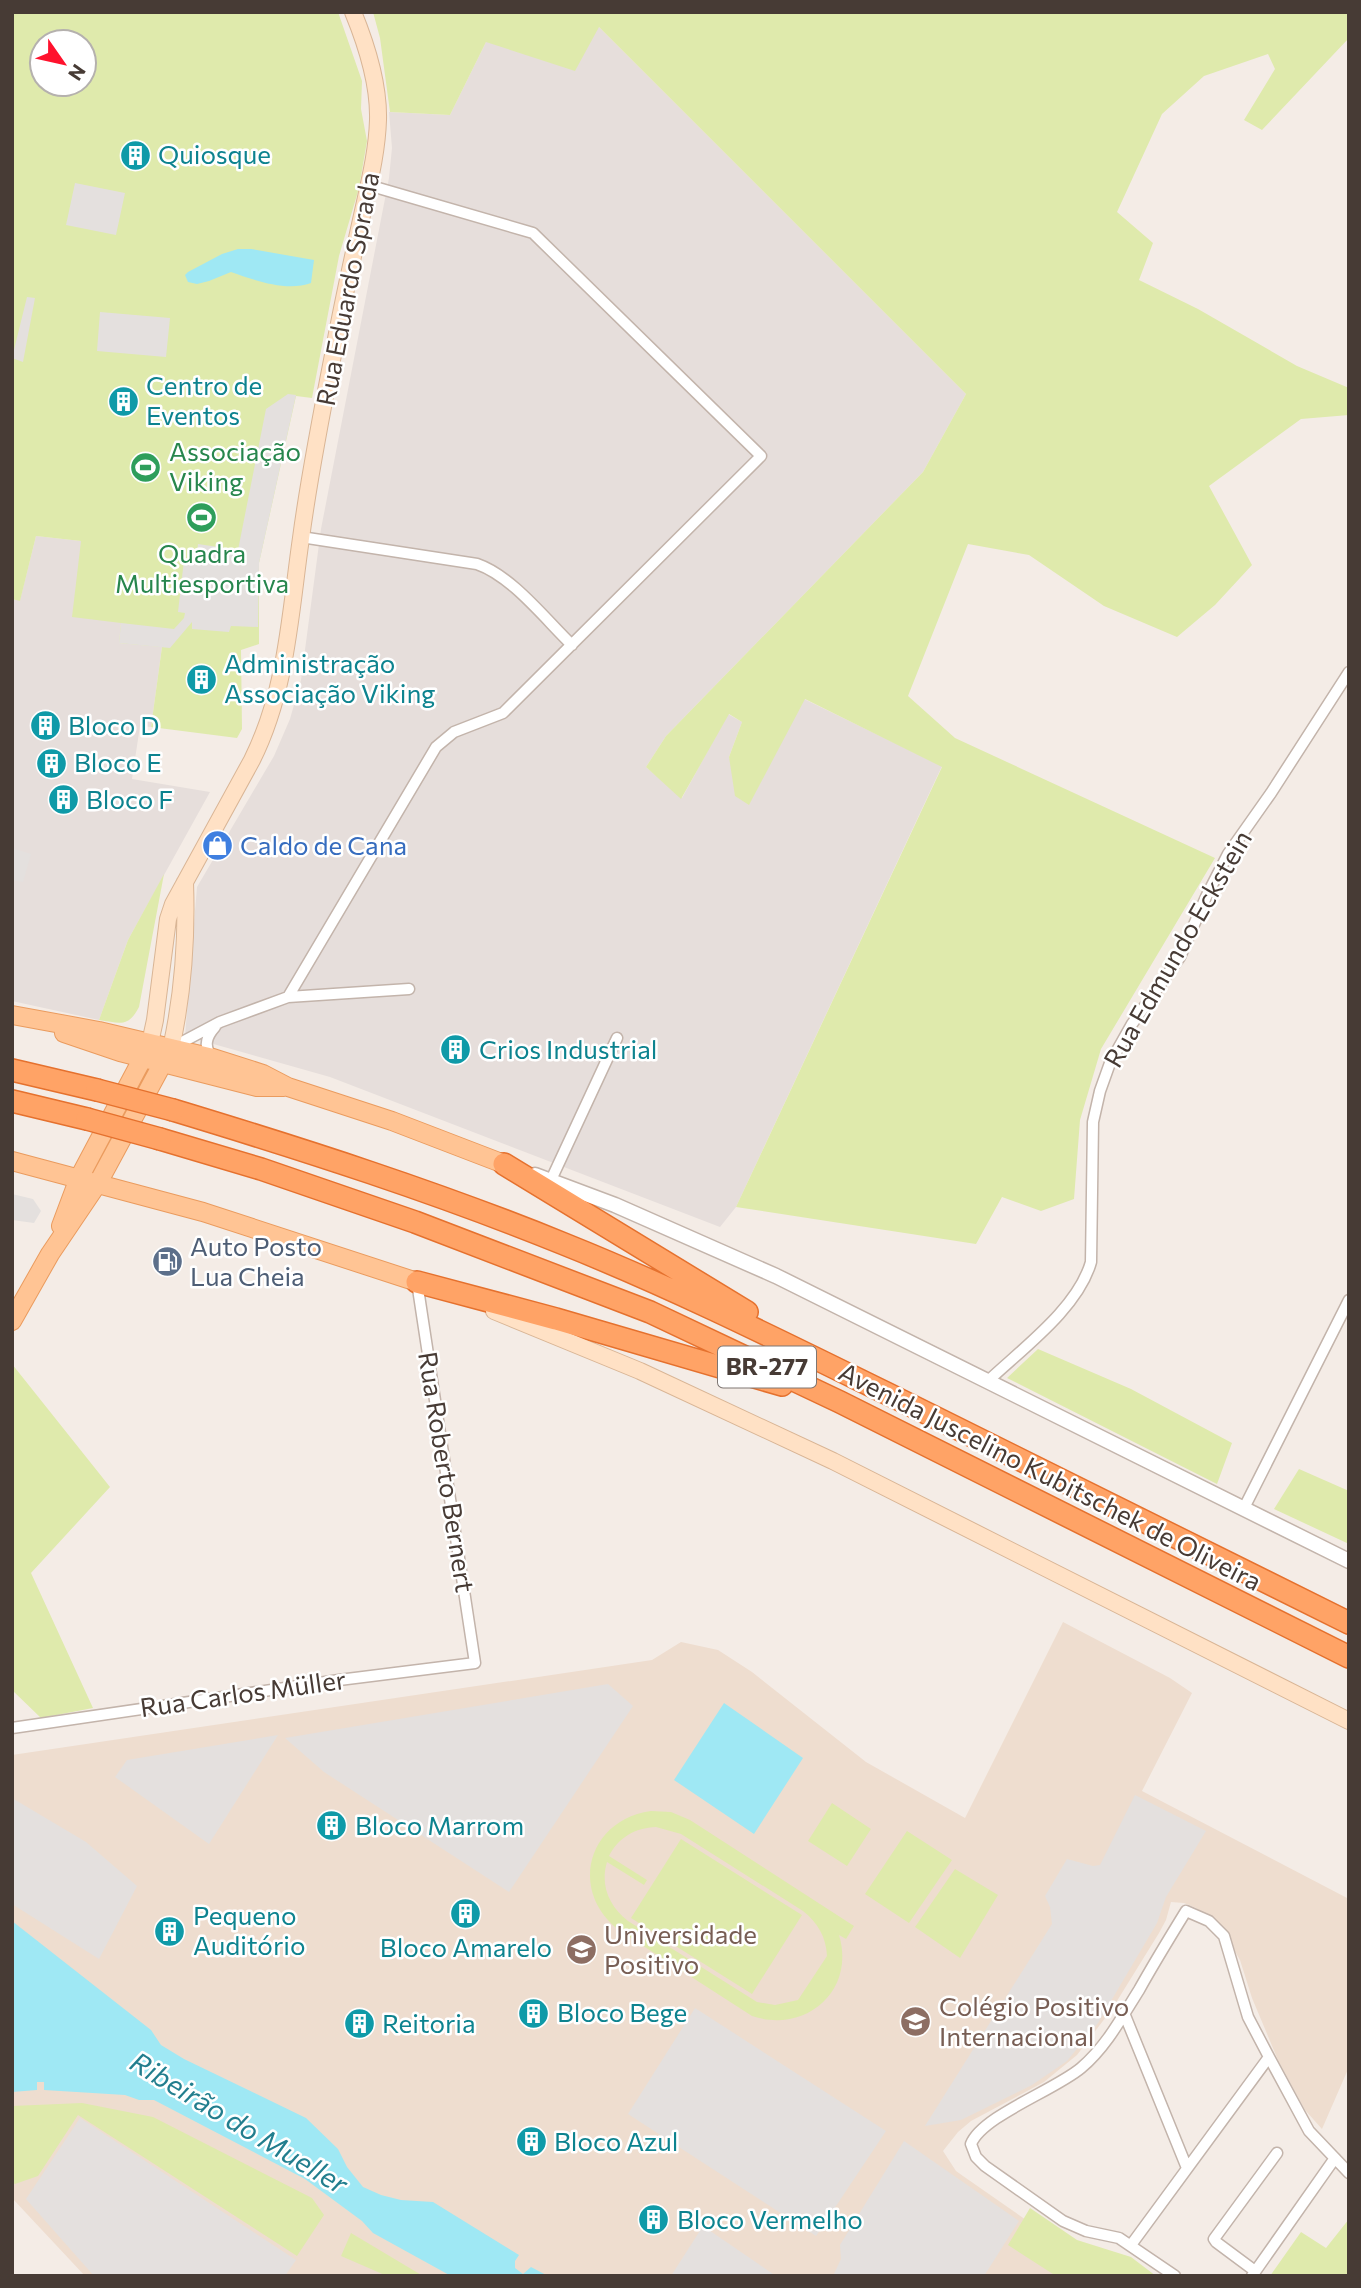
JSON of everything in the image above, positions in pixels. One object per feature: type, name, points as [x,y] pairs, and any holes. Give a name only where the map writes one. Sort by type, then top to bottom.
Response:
[{"type":"highway","name":"Avenida Juscelino Kubitschek de Oliveira","points":[[12,1070],[173,1110],[365,1171],[563,1244],[747,1325],[1349,1623]]},
{"type":"highway","name":"Avenida Juscelino Kubitschek de Oliveira","points":[[12,1101],[160,1139],[368,1205],[557,1275],[712,1340],[1349,1657]]},
{"type":"highway","points":[[504,1164],[743,1310],[939,1419]]},
{"type":"highway","points":[[417,1282],[556,1319],[840,1402]]},
{"type":"main road","name":"Rua Eduardo Sprada","points":[[50,1254],[79,1178],[147,1051],[155,1020],[168,919],[173,904],[252,760],[277,699],[301,537],[335,343],[376,141],[378,103],[370,61],[353,12]]},
{"type":"main road","name":"Rua Eduardo Sprada","points":[[12,1321],[50,1254],[98,1183],[168,1056],[176,1023],[186,923],[185,879]]},
{"type":"main road","points":[[12,1015],[168,1056],[257,1087],[288,1087]]},
{"type":"main road","points":[[168,1056],[213,1058],[263,1074],[288,1087],[392,1121],[504,1164]]},
{"type":"main road","points":[[12,1161],[245,1225],[417,1282],[640,1371],[818,1454],[1349,1721]]},
{"type":"main road","points":[[40,1167],[62,1189],[66,1212]]},
{"type":"street","points":[[288,998],[429,755],[454,732],[503,713],[761,456],[533,233],[368,185]]},
{"type":"street","points":[[301,537],[487,568],[506,581],[572,645]]},
{"type":"street","name":"Rua Edmundo Eckstein","points":[[988,1381],[1064,1310],[1086,1279],[1091,1262],[1093,1122],[1110,1063],[1132,1024],[1180,957],[1224,862],[1349,672]]},
{"type":"street","points":[[168,1056],[220,1021],[288,998],[409,989]]},
{"type":"street","points":[[213,1058],[206,1042],[220,1021]]},
{"type":"street","points":[[551,1180],[617,1038]]},
{"type":"street","points":[[504,1164],[646,1218],[755,1266],[1349,1561]]},
{"type":"street","name":"Rua Roberto Bernert","points":[[417,1282],[475,1663]]},
{"type":"street","points":[[1244,1508],[1349,1300]]},
{"type":"street","name":"Rua Carlos Müller","points":[[12,1728],[339,1679],[475,1663]]},
{"type":"street","points":[[1175,2276],[1119,2238],[1086,2231],[1063,2221],[981,2162],[971,2144],[979,2130],[1052,2088],[1080,2069],[1103,2046],[1186,1911],[1209,1921],[1223,1936],[1248,2017],[1269,2057],[1309,2131],[1349,2173]]},
{"type":"street","points":[[1124,2013],[1187,2168]]},
{"type":"street","points":[[1131,2245],[1269,2057]]},
{"type":"street","points":[[1277,2153],[1214,2239],[1254,2273],[1335,2158]]},
{"type":"shaded area","points":[[599,27],[966,394],[923,472],[666,736],[646,767],[682,798],[728,714],[742,722],[729,757],[749,804],[804,699],[942,766],[736,1207],[720,1227],[330,1077],[185,1036],[197,887],[274,756],[290,719],[301,680],[321,529],[389,178],[392,148],[389,112],[450,115],[486,42]]},
{"type":"shaded area","points":[[75,183],[125,193],[116,235],[66,225]]},
{"type":"shaded area","points":[[27,297],[35,298],[23,362],[12,358]]},
{"type":"shaded area","points":[[100,312],[170,318],[166,357],[97,351]]},
{"type":"shaded area","points":[[288,394],[296,395],[259,563],[258,627],[231,626],[229,632],[192,629],[192,622],[170,648],[119,643],[121,623],[174,629],[184,618],[185,613],[178,612],[184,560],[196,561],[198,544],[238,550],[266,409]]},
{"type":"shaded area","points":[[36,536],[81,541],[121,623],[119,643],[162,647],[151,727],[140,726],[132,779],[210,792],[128,940],[99,1020],[12,1001],[12,599],[20,600]]},
{"type":"shaded area","points":[[12,848],[31,854],[23,882],[12,880]]},
{"type":"shaded area","points":[[12,1194],[33,1199],[41,1211],[34,1223],[12,1220]]},
{"type":"shaded area","name":"Universidade Positivo","points":[[1063,1622],[1170,1678],[1192,1693],[1142,1791],[1349,1899],[1349,2067],[1322,2129],[1305,2110],[1278,2060],[1252,1998],[1240,1960],[1221,1927],[1196,1908],[1171,1902],[1159,1933],[1112,2009],[1077,2055],[1044,2082],[971,2121],[943,2151],[956,2171],[1039,2229],[1074,2246],[1055,2276],[85,2276],[12,2198],[12,1755],[652,1660],[681,1642],[718,1650],[752,1672],[866,1762],[965,1818]]},
{"type":"shaded area","points":[[608,1684],[633,1706],[509,1892],[324,1772],[285,1738]]},
{"type":"shaded area","points":[[278,1735],[209,1844],[115,1777],[127,1760]]},
{"type":"shaded area","points":[[1135,1795],[1206,1831],[1166,1897],[1157,1923],[1098,2023],[1067,2061],[1032,2085],[961,2120],[925,2126],[1052,1924],[1050,1907],[1045,1896],[1067,1859],[1093,1866],[1100,1865]]},
{"type":"shaded area","points":[[12,1798],[86,1842],[137,1886],[99,1959],[12,1904]]},
{"type":"shaded area","points":[[695,2008],[886,2131],[816,2236],[628,2114]]},
{"type":"shaded area","points":[[80,2118],[296,2260],[285,2276],[94,2276],[26,2199]]},
{"type":"shaded area","points":[[904,2141],[1019,2221],[984,2276],[833,2276],[841,2259],[840,2245]]},
{"type":"shaded area","points":[[703,2226],[776,2276],[671,2276]]},
{"type":"green space","name":"Associação Viking","points":[[12,12],[338,12],[362,81],[361,109],[367,141],[359,188],[339,256],[312,398],[296,396],[259,563],[259,644],[241,650],[242,729],[237,738],[151,727],[162,647],[119,643],[121,623],[72,617],[81,541],[36,536],[20,601],[12,599]]},
{"type":"green space","points":[[373,12],[1349,12],[1349,38],[1262,130],[1244,120],[1275,69],[1268,54],[1204,76],[1162,114],[1117,212],[1153,243],[1139,280],[1198,309],[1297,366],[1349,388],[1349,415],[1301,419],[1209,486],[1252,565],[1215,605],[1177,637],[1104,606],[1029,555],[968,544],[908,696],[955,738],[1215,858],[1101,1049],[1080,1120],[1074,1199],[1041,1211],[1002,1197],[976,1244],[736,1207],[942,767],[805,699],[749,805],[735,796],[729,757],[742,722],[729,714],[681,799],[646,767],[666,736],[923,472],[966,394],[599,27],[575,71],[486,42],[450,115],[390,112],[380,38]]},
{"type":"green space","points":[[164,874],[139,1007],[131,1018],[123,1023],[99,1020],[128,940]]},
{"type":"green space","points":[[1038,1349],[1131,1389],[1232,1443],[1217,1484],[1007,1378]]},
{"type":"green space","points":[[12,1364],[110,1487],[31,1573],[93,1708],[41,1718],[12,1690]]},
{"type":"green space","points":[[1299,1469],[1349,1491],[1349,1544],[1274,1509]]},
{"type":"green space","points":[[832,1803],[871,1829],[847,1866],[808,1841]]},
{"type":"green space","points":[[651,1811],[671,1812],[690,1820],[854,1926],[846,1939],[839,1935],[842,1955],[840,1974],[833,1990],[822,2003],[807,2013],[790,2019],[772,2020],[752,2016],[620,1931],[604,1915],[594,1897],[590,1878],[592,1860],[599,1843],[612,1828],[629,1817]],"holes":[[[656,1827],[681,1834],[813,1920],[823,1937],[827,1956],[798,2000],[775,2005],[757,2002],[628,1921],[611,1902],[605,1879],[607,1862],[644,1885],[647,1880],[609,1856],[618,1844],[628,1835],[648,1828]]]},
{"type":"green space","points":[[907,1831],[952,1860],[909,1923],[865,1894]]},
{"type":"green space","points":[[681,1839],[802,1915],[752,1994],[631,1918]]},
{"type":"green space","points":[[955,1869],[998,1895],[960,1958],[915,1927]]},
{"type":"green space","points":[[82,2103],[153,2117],[312,2198],[324,2215],[297,2256],[78,2115],[38,2176],[15,2184],[12,2182],[12,2106]]},
{"type":"green space","points":[[1030,2208],[1077,2240],[1131,2257],[1156,2276],[1056,2276],[1008,2245]]},
{"type":"green space","points":[[1349,2219],[1349,2276],[1270,2276],[1301,2232],[1326,2248]]},
{"type":"green space","points":[[351,2233],[423,2276],[387,2276],[341,2256]]},
{"type":"water","points":[[238,249],[314,260],[311,283],[281,286],[231,272],[197,284],[188,282],[185,275],[188,272],[222,254]]},
{"type":"water","points":[[724,1703],[803,1758],[754,1834],[674,1780]]},
{"type":"water","name":"Ribeirão do Mueller","points":[[12,1921],[151,2030],[161,2045],[184,2059],[306,2118],[338,2149],[347,2167],[363,2187],[401,2200],[433,2202],[519,2255],[515,2268],[523,2274],[531,2267],[548,2276],[451,2276],[373,2233],[362,2221],[305,2179],[154,2100],[139,2100],[125,2095],[44,2090],[44,2082],[37,2082],[37,2090],[12,2092]]},
{"type":"place","name":"Quiosque","points":[[135,155]]},
{"type":"place","name":"Centro de Eventos","points":[[123,401]]},
{"type":"place","name":"Associação Viking","points":[[146,467]]},
{"type":"place","name":"Quadra Multiesportiva","points":[[202,518]]},
{"type":"place","name":"Administração Associação Viking","points":[[201,679]]},
{"type":"place","name":"Bloco D","points":[[45,726]]},
{"type":"place","name":"Bloco E","points":[[51,763]]},
{"type":"place","name":"Bloco F","points":[[63,800]]},
{"type":"place","name":"Caldo de Cana","points":[[217,846]]},
{"type":"place","name":"Crios Industrial","points":[[456,1050]]},
{"type":"place","name":"Auto Posto Lua Cheia","points":[[167,1262]]},
{"type":"place","name":"Bloco Marrom","points":[[332,1826]]},
{"type":"place","name":"Bloco Amarelo","points":[[466,1913]]},
{"type":"place","name":"Pequeno Auditório","points":[[170,1931]]},
{"type":"place","name":"Universidade Positivo","points":[[581,1950]]},
{"type":"place","name":"Bloco Bege","points":[[534,2013]]},
{"type":"place","name":"Colégio Positivo Internacional","points":[[916,2022]]},
{"type":"place","name":"Reitoria","points":[[359,2024]]},
{"type":"place","name":"Bloco Azul","points":[[531,2142]]},
{"type":"place","name":"Bloco Vermelho","points":[[654,2220]]}]
